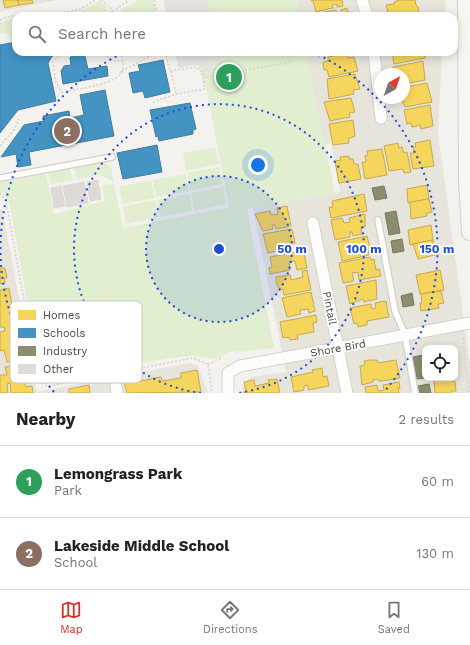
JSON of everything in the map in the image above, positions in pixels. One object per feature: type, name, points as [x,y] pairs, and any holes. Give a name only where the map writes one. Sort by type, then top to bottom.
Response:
[{"type":"main road","points":[[466,0],[467,182],[470,232]]},
{"type":"street","points":[[362,0],[366,12]]},
{"type":"street","points":[[374,56],[381,118]]},
{"type":"street","name":"Pintail","points":[[313,223],[347,393]]},
{"type":"street","name":"Shore Bird","points":[[228,393],[228,373],[240,366],[470,324]]},
{"type":"lane","points":[[0,178],[112,157]]},
{"type":"lane","points":[[378,220],[395,311],[405,335],[415,393]]},
{"type":"path","points":[[62,12],[79,10],[96,0]]},
{"type":"path","points":[[101,0],[107,2],[112,12],[117,10],[129,0]]},
{"type":"path","points":[[154,0],[156,12]]},
{"type":"path","points":[[0,20],[12,16]]},
{"type":"path","points":[[58,56],[53,62],[56,83],[62,92],[114,81],[122,72],[151,56]]},
{"type":"path","points":[[107,56],[115,61],[123,61]]},
{"type":"path","points":[[122,56],[122,72]]},
{"type":"path","points":[[166,56],[176,94]]},
{"type":"path","points":[[171,71],[197,67],[206,77],[291,62]]},
{"type":"path","points":[[153,102],[176,94],[205,89],[202,73]]},
{"type":"path","points":[[0,146],[14,130],[19,120]]},
{"type":"path","points":[[0,193],[6,201],[23,301]]},
{"type":"path","points":[[463,338],[469,393]]},
{"type":"path","points":[[142,368],[193,358],[208,364],[221,358]]},
{"type":"path","points":[[208,364],[212,393]]},
{"type":"path","points":[[41,383],[45,386],[66,383]]},
{"type":"shaded area","points":[[0,0],[57,0],[0,12]]},
{"type":"shaded area","points":[[164,0],[207,0],[210,12],[166,12]]},
{"type":"shaded area","points":[[297,0],[445,0],[446,6],[445,12],[299,12]]},
{"type":"shaded area","points":[[176,56],[220,56],[221,60],[211,61],[214,68],[206,75],[198,65],[178,68]]},
{"type":"shaded area","points":[[307,56],[442,56],[438,133],[470,365],[470,393],[243,393],[242,387],[250,377],[286,372],[253,208],[340,192],[331,143],[320,146]]},
{"type":"shaded area","points":[[0,209],[2,209],[20,301],[10,301],[10,383],[35,383],[37,392],[84,383],[142,383],[142,372],[190,363],[198,366],[208,393],[0,393]]},
{"type":"green space","points":[[138,0],[153,0],[155,12],[120,12],[122,9]]},
{"type":"green space","points":[[188,0],[297,0],[299,12],[190,12]]},
{"type":"green space","points":[[99,1],[106,6],[107,12],[77,12]]},
{"type":"green space","points":[[12,18],[12,39],[8,34],[0,34],[0,22]]},
{"type":"green space","points":[[198,56],[307,56],[335,193],[247,209],[274,348],[230,352],[215,359],[193,356],[169,358],[142,363],[142,301],[27,301],[9,202],[0,190],[0,181],[4,182],[46,174],[54,214],[105,201],[102,186],[114,184],[123,228],[229,207],[206,86],[204,86]]},
{"type":"green space","points":[[215,147],[219,164],[186,171],[183,153]]},
{"type":"green space","points":[[103,162],[111,167],[114,182],[100,175],[77,179],[74,168]]},
{"type":"green space","points":[[219,167],[222,184],[190,191],[187,173]]},
{"type":"green space","points":[[70,169],[73,180],[51,184],[48,173]]},
{"type":"green space","points":[[185,174],[189,191],[156,197],[153,180]]},
{"type":"green space","points":[[151,180],[155,198],[123,204],[119,187]]},
{"type":"green space","points":[[223,187],[226,204],[194,211],[191,193]]},
{"type":"green space","points":[[189,194],[192,211],[160,217],[157,200]]},
{"type":"green space","points":[[155,200],[158,217],[126,224],[123,206]]},
{"type":"building: Homes","points":[[3,0],[18,0],[19,5],[5,8]]},
{"type":"building: Homes","points":[[18,0],[32,0],[33,3],[19,5]]},
{"type":"building: Homes","points":[[311,0],[342,0],[343,6],[337,7],[337,4],[332,5],[333,8],[316,12],[313,1]]},
{"type":"building: Homes","points":[[399,0],[415,0],[419,12],[388,12],[386,5],[394,4],[394,2]]},
{"type":"building: Homes","points":[[347,8],[348,12],[342,12],[341,10]]},
{"type":"building: Homes","points":[[336,10],[336,12],[325,12]]},
{"type":"building: Homes","points":[[393,56],[425,56],[425,58],[394,64]]},
{"type":"building: Homes","points":[[328,57],[354,57],[358,71],[329,77],[327,70],[324,70],[323,62],[328,61]]},
{"type":"building: Homes","points":[[423,61],[425,80],[410,83],[410,68],[393,67]]},
{"type":"building: Homes","points":[[355,74],[360,89],[353,90],[354,94],[329,99],[327,79]]},
{"type":"building: Homes","points":[[427,83],[432,102],[405,107],[404,104],[410,104],[410,86]]},
{"type":"building: Homes","points":[[351,98],[355,112],[349,113],[350,117],[330,121],[324,102]]},
{"type":"building: Homes","points":[[430,105],[433,126],[421,129],[420,125],[412,127],[411,123],[407,124],[404,110]]},
{"type":"building: Homes","points":[[353,120],[355,136],[348,139],[349,143],[333,145],[329,124]]},
{"type":"building: Homes","points":[[430,140],[434,166],[413,169],[410,153],[414,153],[413,147],[416,147],[415,143]]},
{"type":"building: Homes","points":[[398,143],[399,148],[402,147],[404,153],[407,152],[411,172],[404,173],[403,169],[389,171],[384,146]]},
{"type":"building: Homes","points":[[382,149],[387,175],[365,179],[362,162],[366,162],[365,156],[368,155],[367,151]]},
{"type":"building: Homes","points":[[349,156],[349,159],[353,159],[354,164],[358,164],[361,179],[339,183],[335,161],[341,160],[340,157]]},
{"type":"building: Homes","points":[[427,185],[429,199],[408,203],[407,189]]},
{"type":"building: Homes","points":[[364,194],[367,211],[331,218],[329,207],[333,207],[332,201]]},
{"type":"building: Homes","points":[[429,199],[432,212],[427,213],[427,216],[411,219],[410,202]]},
{"type":"building: Homes","points":[[287,206],[291,226],[276,229],[275,225],[272,225],[273,229],[263,231],[255,214],[270,211],[271,215],[278,214],[277,208]]},
{"type":"building: Homes","points":[[365,214],[365,227],[361,228],[362,234],[353,236],[352,232],[350,232],[350,237],[335,240],[331,220],[342,218],[344,223],[350,222],[349,218]]},
{"type":"building: Homes","points":[[431,225],[433,240],[410,245],[408,230]]},
{"type":"building: Homes","points":[[292,229],[295,243],[289,244],[290,249],[284,250],[283,246],[280,247],[281,250],[268,253],[263,234]]},
{"type":"building: Homes","points":[[367,236],[370,248],[368,249],[369,255],[342,261],[338,242]]},
{"type":"building: Homes","points":[[433,240],[434,245],[437,244],[439,254],[418,259],[413,244]]},
{"type":"building: Homes","points":[[303,248],[307,268],[297,270],[295,261],[289,262],[290,270],[270,274],[269,268],[272,267],[270,257],[296,252],[295,250]]},
{"type":"building: Homes","points":[[370,257],[371,260],[374,259],[376,270],[379,269],[381,276],[359,280],[358,272],[352,273],[354,281],[343,283],[339,263]]},
{"type":"building: Homes","points":[[0,268],[5,268],[7,278],[4,278],[5,283],[0,284]]},
{"type":"building: Homes","points":[[307,270],[311,290],[284,295],[283,289],[279,289],[276,282],[276,277],[290,275],[291,280],[303,277],[302,271]]},
{"type":"building: Homes","points":[[440,270],[444,290],[420,294],[416,275]]},
{"type":"building: Homes","points":[[376,280],[377,299],[364,302],[363,299],[350,304],[346,286]]},
{"type":"building: Homes","points":[[9,288],[11,301],[10,301],[10,361],[7,362],[4,350],[0,351],[0,332],[5,331],[4,327],[0,327],[0,290]]},
{"type":"building: Homes","points":[[441,291],[444,303],[438,304],[439,308],[421,311],[421,294]]},
{"type":"building: Homes","points":[[311,292],[315,311],[309,313],[308,309],[300,310],[301,314],[287,317],[282,298]]},
{"type":"building: Homes","points":[[386,301],[389,317],[367,321],[367,325],[358,327],[357,323],[354,324],[350,308],[371,304],[372,309],[376,308],[375,303]]},
{"type":"building: Homes","points":[[316,315],[317,322],[313,323],[314,332],[297,335],[298,339],[290,340],[289,337],[283,338],[280,322]]},
{"type":"building: Homes","points":[[377,360],[378,363],[396,360],[400,378],[382,381],[379,381],[378,379],[362,385],[360,366],[365,365],[364,361]]},
{"type":"building: Homes","points":[[10,366],[10,383],[7,384],[8,393],[0,393],[0,375],[7,375],[5,367]]},
{"type":"building: Homes","points":[[322,368],[323,377],[327,376],[329,386],[308,390],[308,385],[304,386],[304,390],[294,392],[291,377],[313,372],[312,370]]},
{"type":"building: Homes","points":[[197,370],[201,392],[127,393],[124,383],[142,383],[142,381],[161,377],[163,381],[181,378],[181,373]]},
{"type":"building: Homes","points":[[277,379],[280,393],[243,393],[246,391],[244,382],[254,380],[255,386],[269,383],[268,380]]},
{"type":"building: Homes","points":[[434,381],[455,381],[456,391],[451,391],[451,393],[435,393]]},
{"type":"building: Homes","points":[[399,382],[399,393],[366,393],[365,387],[377,385],[378,391],[384,390],[383,385]]},
{"type":"building: Homes","points":[[10,383],[25,383],[26,387],[32,386],[33,393],[11,393]]},
{"type":"building: Homes","points":[[89,385],[90,393],[69,393],[69,389]]},
{"type":"building: Schools","points":[[12,43],[12,56],[52,56],[48,63],[56,101],[18,110],[0,133],[0,45]]},
{"type":"building: Schools","points":[[71,56],[85,56],[88,69],[107,66],[108,76],[63,84],[61,71],[64,66],[71,65],[70,58]]},
{"type":"building: Schools","points":[[163,60],[170,92],[145,98],[143,91],[133,93],[129,73],[140,71],[138,65]]},
{"type":"building: Schools","points":[[105,90],[114,136],[29,152],[31,165],[18,167],[16,154],[1,157],[24,125],[44,121],[43,116],[69,111],[70,118],[84,115],[80,95]]},
{"type":"building: Schools","points":[[190,103],[196,129],[193,130],[193,134],[159,141],[158,136],[156,137],[150,110]]},
{"type":"building: Schools","points":[[157,145],[162,172],[123,179],[117,153]]},
{"type":"building: Industry","points":[[384,186],[387,198],[375,200],[372,188]]},
{"type":"building: Industry","points":[[396,211],[400,233],[389,235],[385,213]]},
{"type":"building: Industry","points":[[402,239],[404,251],[393,253],[391,241]]},
{"type":"building: Industry","points":[[412,293],[414,305],[403,307],[401,296]]},
{"type":"building: Industry","points":[[422,355],[422,378],[417,379],[413,357]]},
{"type":"building: Industry","points":[[429,384],[431,393],[420,393],[418,386]]},
{"type":"building: Other","points":[[98,180],[101,199],[90,201],[87,182]]},
{"type":"building: Other","points":[[84,182],[88,203],[67,207],[63,186]]},
{"type":"building: Other","points":[[61,186],[65,206],[54,208],[51,188]]},
{"type":"place","name":"Lemongrass Park","points":[[229,77]]},
{"type":"place","name":"Lakeside Middle School","points":[[67,131]]}]
